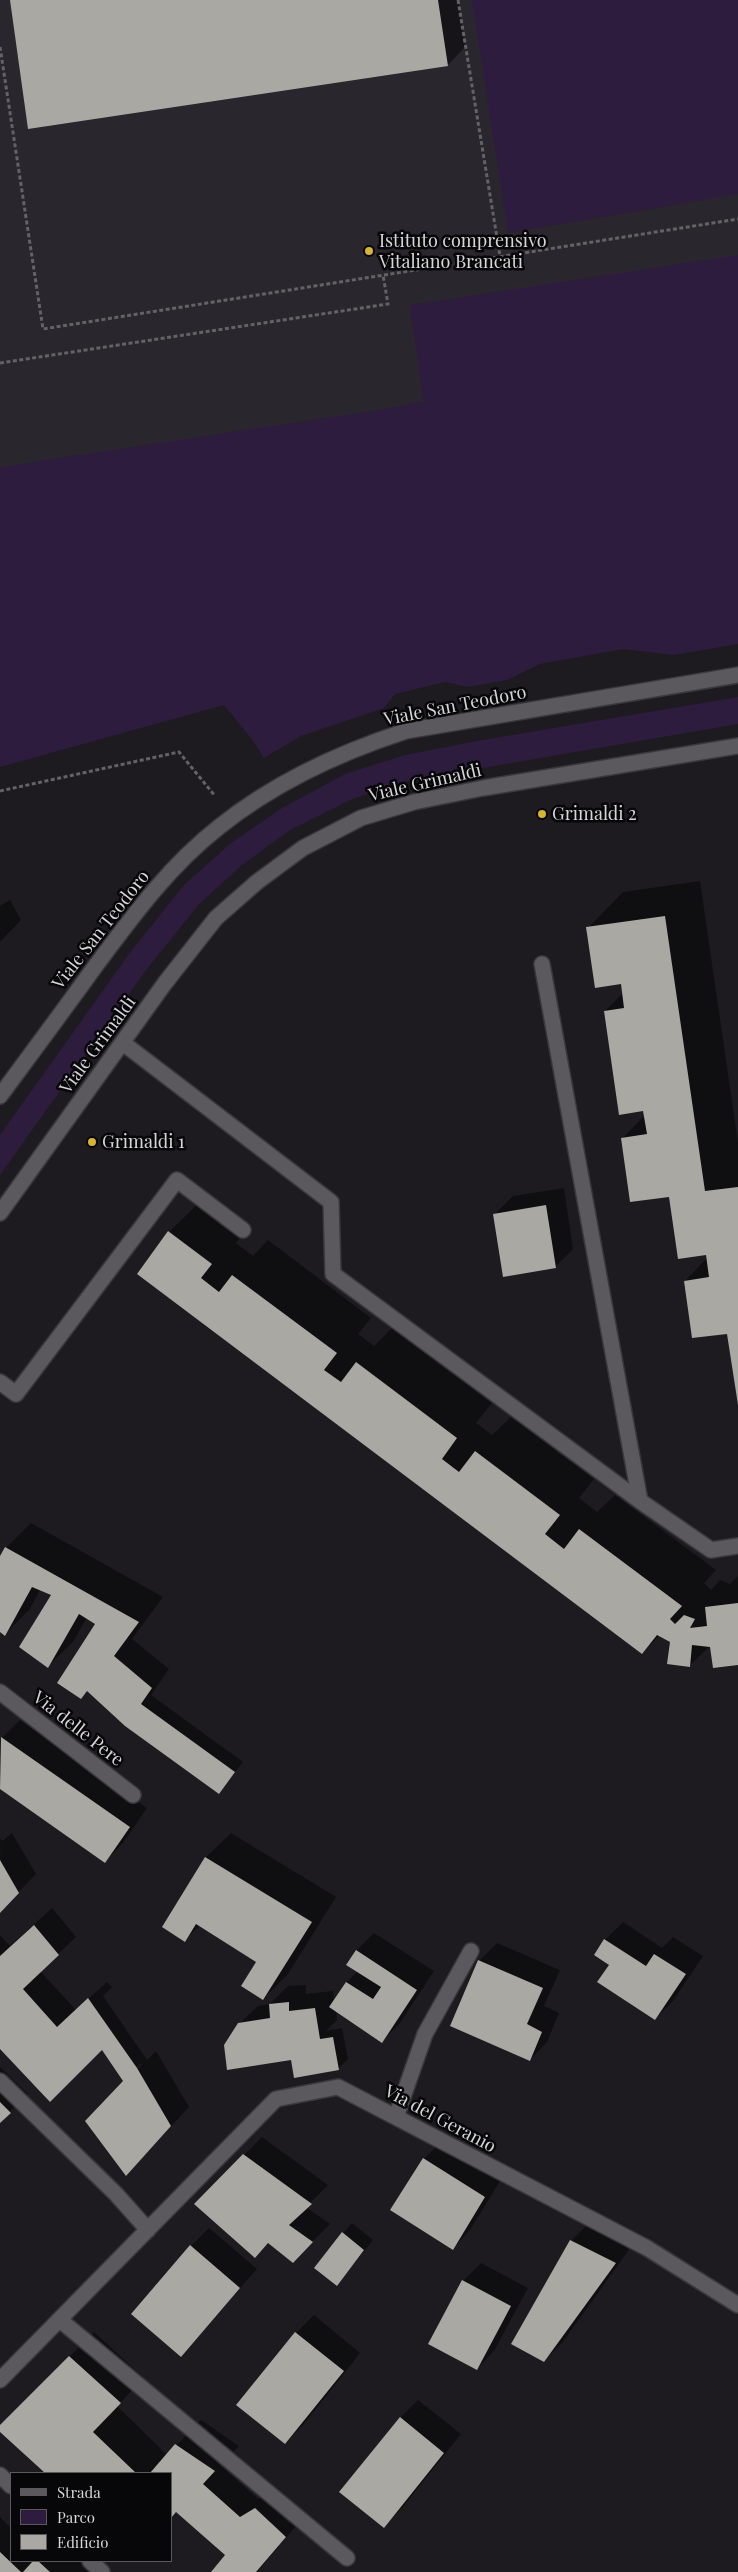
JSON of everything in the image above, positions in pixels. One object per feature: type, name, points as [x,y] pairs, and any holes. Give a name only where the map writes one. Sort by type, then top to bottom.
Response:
[{"type":"street","name":"Viale San Teodoro","points":[[0,1096],[146,899],[181,861],[219,826],[314,765],[356,747],[406,731],[738,675]]},
{"type":"street","name":"Viale Grimaldi","points":[[0,1213],[165,982],[216,918],[257,882],[303,848],[361,818],[414,802],[483,788],[738,746]]},
{"type":"street","points":[[542,964],[640,1501]]},
{"type":"street","points":[[123,1043],[331,1202],[333,1274],[640,1501],[711,1550],[738,1546]]},
{"type":"street","points":[[0,1382],[16,1394],[177,1180],[243,1230]]},
{"type":"street","name":"Via delle Pere","points":[[0,1692],[133,1795]]},
{"type":"street","points":[[396,2117],[425,2034],[471,1951]]},
{"type":"street","points":[[0,2080],[116,2194],[148,2230]]},
{"type":"street","name":"Via del Geranio","points":[[0,2380],[276,2099],[338,2087],[647,2248],[738,2305]]},
{"type":"street","points":[[60,2320],[347,2558]]},
{"type":"street","points":[[0,2475],[10,2485]]},
{"type":"street","points":[[91,2562],[102,2572]]},
{"type":"path","points":[[458,0],[500,256]]},
{"type":"path","points":[[0,47],[43,328],[738,219]]},
{"type":"path","points":[[0,363],[388,304],[384,274]]},
{"type":"path","points":[[0,791],[179,752],[232,817]]},
{"type":"shaded area","name":"Istituto comprensivo Vitaliano Brancati","points":[[0,0],[738,0],[738,501],[0,746]]},
{"type":"green space","points":[[472,0],[738,0],[738,194],[508,233]]},
{"type":"green space","points":[[738,255],[738,644],[674,655],[623,649],[540,664],[507,680],[467,687],[445,682],[395,694],[384,708],[301,736],[264,758],[251,738],[224,705],[0,767],[0,467],[391,408],[423,401],[410,305]]},
{"type":"green space","points":[[738,697],[738,724],[407,781],[352,799],[290,830],[242,865],[199,904],[146,970],[0,1175],[0,1135],[129,954],[184,885],[230,844],[282,808],[345,774],[405,755]]},
{"type":"building","points":[[10,0],[438,0],[448,66],[28,129]]},
{"type":"building","points":[[665,916],[705,1191],[738,1187],[738,1405],[727,1334],[692,1338],[684,1281],[709,1277],[706,1255],[678,1259],[669,1197],[630,1202],[621,1138],[647,1134],[643,1111],[619,1115],[604,1011],[624,1008],[621,984],[595,988],[586,927]]},
{"type":"building","points":[[546,1205],[556,1268],[503,1277],[493,1214]]},
{"type":"building","points":[[168,1231],[212,1264],[201,1278],[219,1292],[232,1275],[337,1353],[324,1370],[341,1382],[356,1362],[457,1438],[442,1459],[459,1472],[475,1451],[560,1515],[545,1534],[564,1549],[579,1529],[682,1606],[670,1619],[675,1624],[684,1615],[695,1619],[690,1628],[707,1626],[705,1607],[738,1603],[738,1665],[713,1668],[710,1647],[692,1645],[690,1667],[667,1664],[670,1642],[657,1635],[642,1654],[137,1274]]},
{"type":"building","points":[[5,1547],[139,1622],[114,1656],[152,1688],[141,1704],[235,1772],[219,1794],[125,1726],[87,1691],[81,1699],[57,1683],[95,1624],[79,1614],[48,1668],[19,1647],[51,1595],[32,1587],[5,1636],[0,1632],[0,1556]]},
{"type":"building","points":[[1,1737],[130,1827],[105,1863],[0,1789]]},
{"type":"building","points":[[205,1857],[312,1922],[263,2000],[241,1986],[256,1962],[196,1924],[185,1942],[162,1927]]},
{"type":"building","points":[[0,1860],[19,1893],[0,1913]]},
{"type":"building","points":[[34,1925],[59,1955],[23,1989],[57,2027],[88,1998],[137,2068],[171,2126],[126,2176],[85,2121],[123,2081],[102,2050],[50,2102],[0,2049],[0,1956]]},
{"type":"building","points":[[604,1939],[646,1966],[654,1954],[686,1974],[655,2020],[597,1982],[609,1965],[594,1955]]},
{"type":"building","points":[[356,1950],[417,1990],[382,2043],[329,2007],[346,1982],[373,1999],[381,1987],[346,1965]]},
{"type":"building","points":[[478,1960],[543,1988],[527,2024],[542,2032],[530,2061],[450,2026]]},
{"type":"building","points":[[289,2002],[289,2011],[315,2008],[320,2039],[333,2037],[339,2070],[294,2078],[291,2060],[227,2070],[224,2045],[238,2023],[270,2018],[269,2004]]},
{"type":"building","points":[[0,2102],[11,2113],[0,2123]]},
{"type":"building","points":[[243,2154],[312,2204],[289,2225],[313,2242],[293,2263],[268,2243],[255,2258],[194,2204]]},
{"type":"building","points":[[423,2158],[485,2197],[453,2250],[390,2210]]},
{"type":"building","points":[[342,2232],[364,2250],[337,2286],[314,2268]]},
{"type":"building","points":[[570,2240],[616,2263],[544,2362],[511,2344]]},
{"type":"building","points":[[190,2245],[240,2288],[181,2357],[131,2314]]},
{"type":"building","points":[[462,2280],[511,2306],[477,2370],[428,2344]]},
{"type":"building","points":[[295,2332],[344,2371],[285,2444],[236,2405]]},
{"type":"building","points":[[69,2356],[121,2403],[93,2432],[135,2472],[44,2472],[0,2432],[0,2425]]},
{"type":"building","points":[[400,2417],[444,2453],[384,2528],[339,2492]]},
{"type":"building","points":[[175,2444],[215,2471],[203,2484],[240,2517],[255,2508],[286,2537],[256,2572],[211,2572],[225,2555],[176,2512],[172,2517],[172,2472],[151,2472]]},
{"type":"building","points":[[0,2552],[21,2572],[0,2572]]},
{"type":"building","points":[[32,2562],[39,2562],[50,2572],[23,2572]]},
{"type":"place","name":"Istituto comprensivo Vitaliano Brancati","points":[[369,251]]},
{"type":"place","name":"Grimaldi 2","points":[[542,814]]},
{"type":"place","name":"Grimaldi 1","points":[[92,1142]]}]
